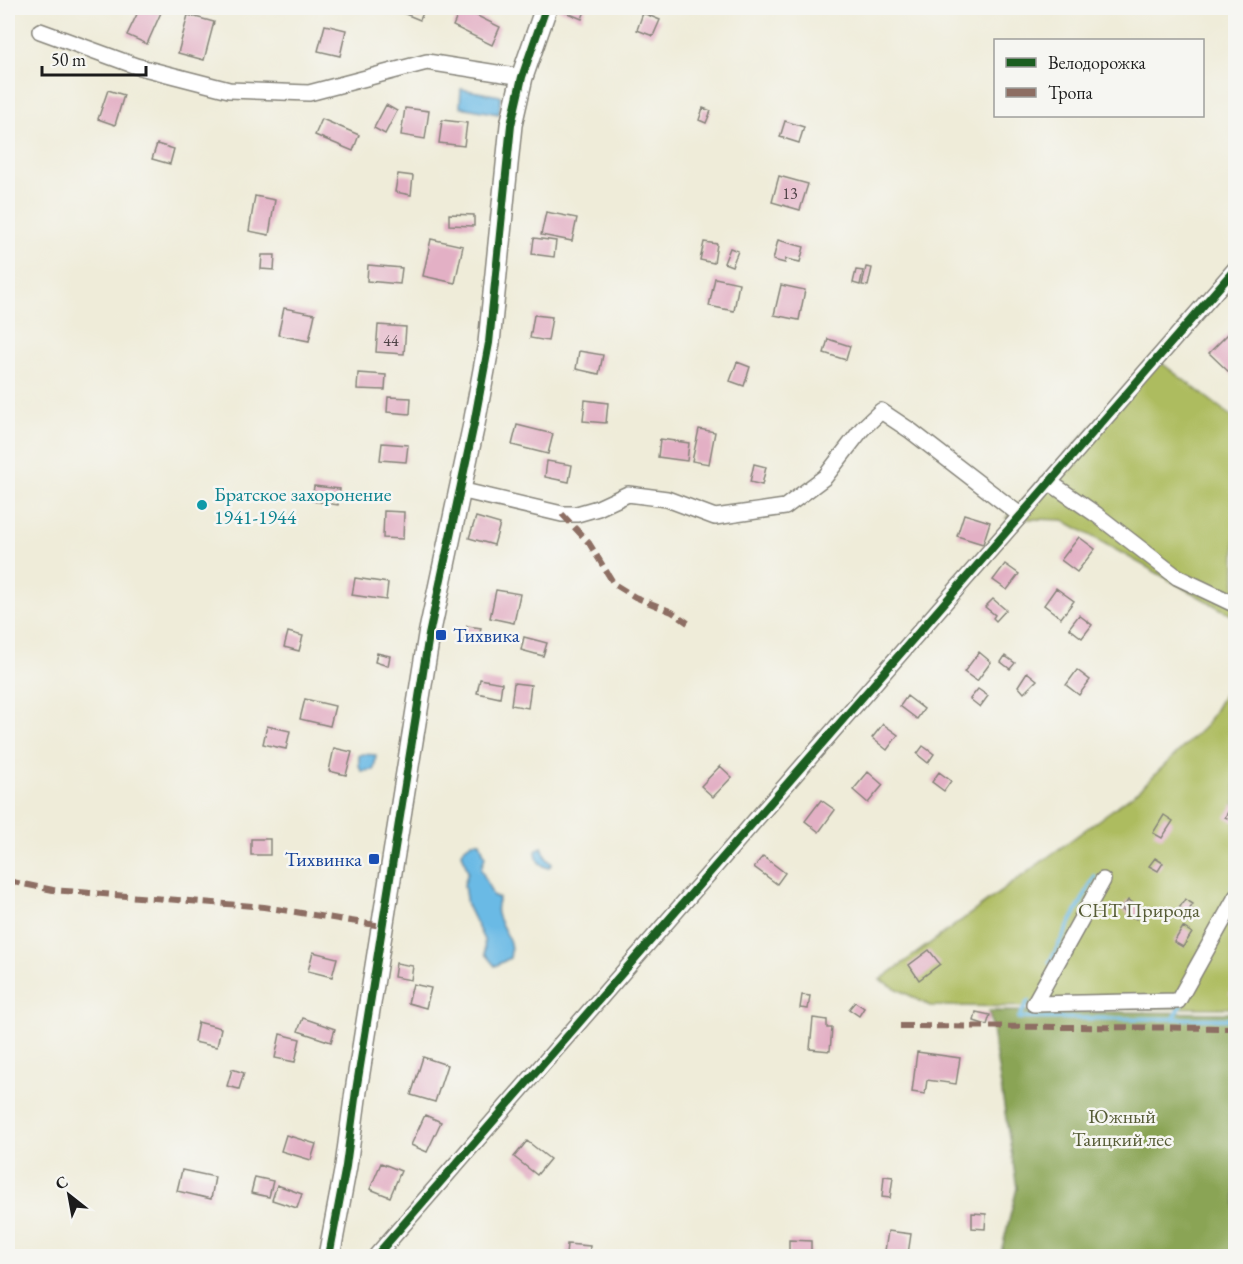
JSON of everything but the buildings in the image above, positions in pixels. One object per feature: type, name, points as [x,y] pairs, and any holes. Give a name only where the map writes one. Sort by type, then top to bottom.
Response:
[{"type":"street","points":[[329,1257],[346,1166],[357,1080],[428,642],[489,343],[512,125],[522,77],[546,8]]},
{"type":"street","points":[[40,31],[136,66],[229,90],[309,93],[427,62],[522,77]]},
{"type":"street","points":[[376,1257],[1236,268]]},
{"type":"street","points":[[460,490],[562,514],[577,514],[598,508],[628,494],[667,500],[715,517],[785,507],[825,477],[862,429],[881,411],[911,431],[1020,515]]},
{"type":"street","points":[[1049,482],[1177,577],[1236,605]]},
{"type":"street","points":[[1102,880],[1034,1004],[1178,1001],[1236,897]]},
{"type":"green space","points":[[1155,358],[1235,419],[1235,617],[1063,520],[1006,518]]},
{"type":"green space","name":"СНТ Природа","points":[[1235,675],[1235,1008],[930,1006],[880,980],[1138,791],[1206,725]]},
{"type":"green space","name":"Южный Таицкий лес","points":[[989,1011],[1235,1013],[1235,1256],[1000,1256],[1017,1188]]},
{"type":"water","points":[[461,89],[501,96],[499,114],[460,107]]},
{"type":"water","points":[[362,754],[376,755],[374,770],[361,771],[359,756]]},
{"type":"water","points":[[472,842],[480,842],[485,857],[481,869],[493,896],[499,898],[497,914],[511,949],[510,958],[495,966],[485,954],[484,940],[467,905],[464,885],[468,872],[462,853],[465,847]]},
{"type":"water","points":[[542,847],[552,864],[548,868],[540,864],[537,857],[536,851]]},
{"type":"waterway","points":[[1049,963],[1095,876]]},
{"type":"waterway","points":[[1232,887],[1236,880]]},
{"type":"waterway","points":[[1028,1001],[1019,1018],[1236,1019]]},
{"type":"waterway","points":[[1174,1018],[1182,1004]]},
{"type":"marked path","points":[[562,514],[589,543],[614,584],[635,597],[672,612],[688,623]]},
{"type":"marked path","points":[[8,881],[53,890],[264,907],[382,926]]},
{"type":"marked path","points":[[900,1026],[1236,1028]]},
{"type":"cycle path","points":[[329,1256],[346,1166],[429,635],[489,343],[511,125],[522,77],[546,8]]},
{"type":"cycle path","points":[[376,1256],[1236,268]]},
{"type":"place","name":"Братское захоронение 1941-1944","points":[[202,505]]},
{"type":"place","name":"Тихвика","points":[[441,635]]},
{"type":"place","name":"Тихвинка","points":[[374,859]]}]
